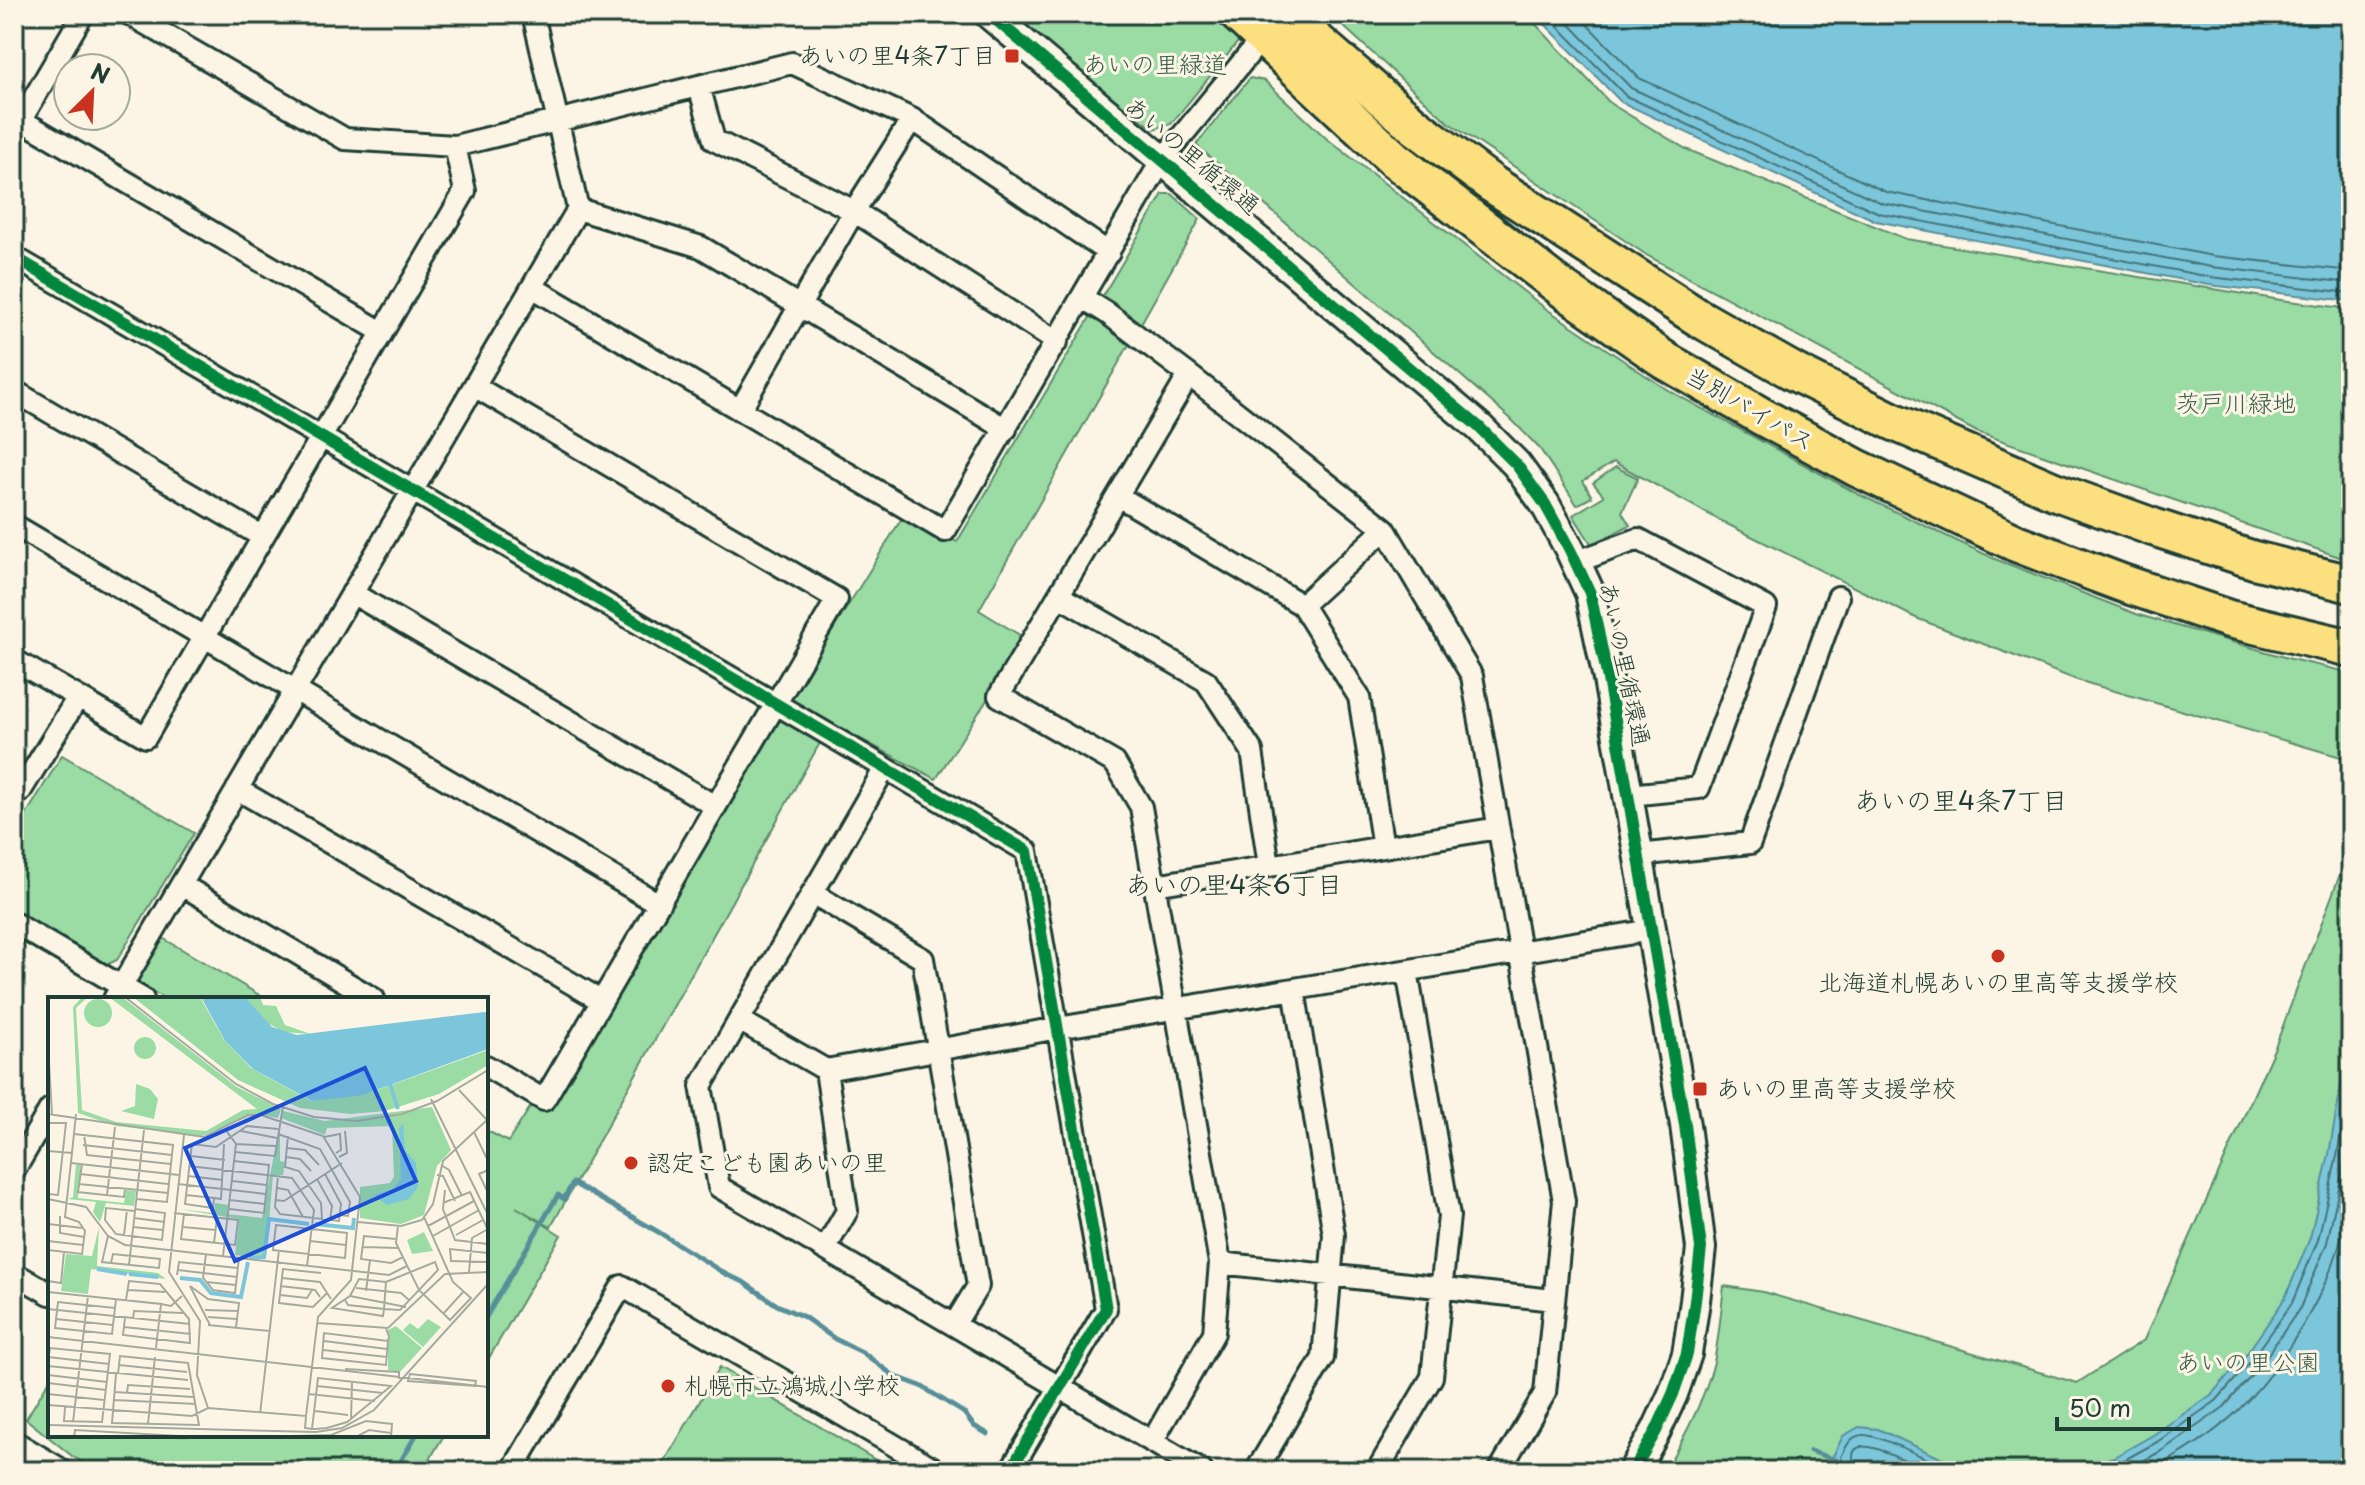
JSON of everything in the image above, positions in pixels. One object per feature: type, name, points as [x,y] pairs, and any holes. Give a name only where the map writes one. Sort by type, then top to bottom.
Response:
[{"type":"highway","points":[[1267,20],[1492,184],[1699,318],[1794,372],[1892,421],[2054,491],[2254,560],[2351,584]]},
{"type":"highway","name":"当別バイパス","points":[[1267,20],[1394,159],[1551,279],[1666,361],[1857,468],[2016,543],[2229,619],[2351,648]]},
{"type":"street","points":[[83,14],[18,126],[382,332]]},
{"type":"street","points":[[129,14],[345,139],[455,146],[792,63],[912,119],[1109,253]]},
{"type":"street","points":[[14,923],[118,993],[578,209],[533,14]]},
{"type":"street","name":"あいの里循環通","points":[[989,14],[1479,427],[1516,464],[1538,494],[1590,593],[1652,930],[1685,1125],[1701,1248],[1687,1354],[1656,1431],[1633,1471]]},
{"type":"street","points":[[532,287],[945,531],[1162,160],[1267,20]]},
{"type":"street","points":[[699,86],[714,140],[854,211],[1057,342]]},
{"type":"street","points":[[740,410],[854,211],[912,119]]},
{"type":"street","points":[[14,660],[146,737],[465,191],[455,146]]},
{"type":"street","points":[[578,209],[701,247],[1006,429]]},
{"type":"street","points":[[14,257],[1027,851],[1106,1309],[1010,1471]]},
{"type":"street","points":[[1083,298],[1189,375],[1385,529],[1472,676],[1564,1201],[1545,1393],[1499,1471]]},
{"type":"street","points":[[1152,1442],[1214,1333],[1220,1263],[1141,807],[1115,763],[999,696],[1189,375]]},
{"type":"street","points":[[474,386],[837,599],[544,1100],[488,1067]]},
{"type":"street","points":[[14,391],[263,537]]},
{"type":"street","points":[[1118,496],[1302,605],[1359,697],[1383,847]]},
{"type":"street","points":[[14,525],[659,904]]},
{"type":"street","points":[[1302,605],[1385,529]]},
{"type":"street","points":[[1576,562],[1638,539],[1766,607],[1699,788],[1629,795]]},
{"type":"street","points":[[352,593],[715,806]]},
{"type":"street","points":[[1059,596],[1206,681],[1252,751],[1269,866]]},
{"type":"street","points":[[1639,855],[1750,843],[1838,597]]},
{"type":"street","points":[[14,789],[20,792],[78,697]]},
{"type":"street","points":[[885,768],[701,1086],[719,1187],[1202,1471]]},
{"type":"street","points":[[237,789],[602,1001]]},
{"type":"street","points":[[1155,885],[1498,828]]},
{"type":"street","points":[[182,885],[371,997]]},
{"type":"street","points":[[812,893],[923,959],[978,1286],[954,1325]]},
{"type":"street","points":[[739,1020],[826,1070],[1058,1028],[1652,930]]},
{"type":"street","points":[[1377,1471],[1432,1377],[1449,1216],[1407,971]]},
{"type":"street","points":[[1256,1471],[1323,1358],[1331,1275],[1334,1235],[1294,989]]},
{"type":"street","points":[[825,1249],[847,1211],[826,1070]]},
{"type":"street","points":[[14,1171],[48,1112]]},
{"type":"street","points":[[1220,1263],[1553,1300]]},
{"type":"street","points":[[14,1273],[48,1293]]},
{"type":"street","points":[[512,1471],[622,1286],[938,1471]]},
{"type":"street","points":[[14,1446],[56,1471]]},
{"type":"green space","name":"あいの里緑道","points":[[1003,14],[1220,14],[1238,33],[1238,42],[1171,124],[1154,129]]},
{"type":"green space","name":"茨戸川緑地","points":[[1330,14],[1526,14],[1611,104],[1686,149],[1906,239],[2351,309],[2351,561],[1977,432],[1648,256],[1449,123]]},
{"type":"green space","points":[[1250,78],[1265,81],[1326,138],[1545,308],[1666,389],[1858,494],[1995,559],[2139,615],[2351,673],[2351,760],[2077,680],[1916,618],[1721,521],[1614,462],[1583,481],[1592,497],[1577,505],[1540,449],[1511,419],[1196,145]]},
{"type":"green space","points":[[1163,194],[1172,194],[1200,219],[979,610],[1026,639],[936,779],[831,723],[551,1227],[516,1207],[561,1235],[488,1360],[488,1131],[508,1142],[793,695],[905,513],[957,542]]},
{"type":"green space","points":[[1616,467],[1638,478],[1622,512],[1630,525],[1592,545],[1573,515],[1604,496],[1593,483]]},
{"type":"green space","points":[[62,755],[194,833],[117,960],[106,965],[14,910],[14,835]]},
{"type":"green space","name":"あいの里公園","points":[[2351,845],[2351,1471],[1664,1471],[1693,1418],[1710,1376],[1724,1286],[1763,1292],[2077,1383],[2144,1340],[2275,1047]]},
{"type":"green space","points":[[144,927],[263,997],[162,997],[117,970]]},
{"type":"green space","points":[[720,1367],[894,1471],[659,1471]]},
{"type":"green space","points":[[48,1382],[48,1437],[26,1419]]},
{"type":"green space","points":[[48,1437],[443,1437],[423,1471],[98,1471]]},
{"type":"water","points":[[1535,14],[2351,14],[2351,301],[2209,285],[1876,221],[1621,102]]},
{"type":"water","points":[[2351,1046],[2351,1471],[2039,1471],[2079,1467],[2114,1457],[2153,1435],[2211,1395],[2246,1355],[2285,1298],[2310,1238],[2346,1057]]},
{"type":"water","points":[[1859,1427],[1878,1429],[1945,1460],[1988,1471],[1845,1471],[1829,1464],[1843,1436]]},
{"type":"waterway","points":[[488,1314],[558,1195],[564,1199],[573,1183],[742,1281],[777,1305],[804,1317],[835,1339],[862,1352],[894,1376],[921,1386],[964,1413],[974,1426],[988,1434]]},
{"type":"waterway","points":[[395,1471],[415,1437]]},
{"type":"waterway","points":[[1810,1451],[1836,1460]]},
{"type":"cycle path","points":[[989,14],[1479,427],[1516,464],[1545,504],[1590,593],[1608,679],[1685,1125],[1701,1248],[1687,1354],[1656,1431],[1633,1471]]},
{"type":"cycle path","points":[[14,257],[1027,851],[1106,1309],[1010,1471]]},
{"type":"place","name":"あいの里4条7丁目","points":[[1012,56]]},
{"type":"place","name":"北海道札幌あいの里高等支援学校","points":[[1998,956]]},
{"type":"place","name":"あいの里高等支援学校","points":[[1700,1089]]},
{"type":"place","name":"認定こども園あいの里","points":[[631,1163]]},
{"type":"place","name":"札幌市立鴻城小学校","points":[[668,1386]]},
{"type":"district","name":"あいの里4条7丁目","points":[[1961,801]]},
{"type":"district","name":"あいの里4条6丁目","points":[[1234,885]]}]
